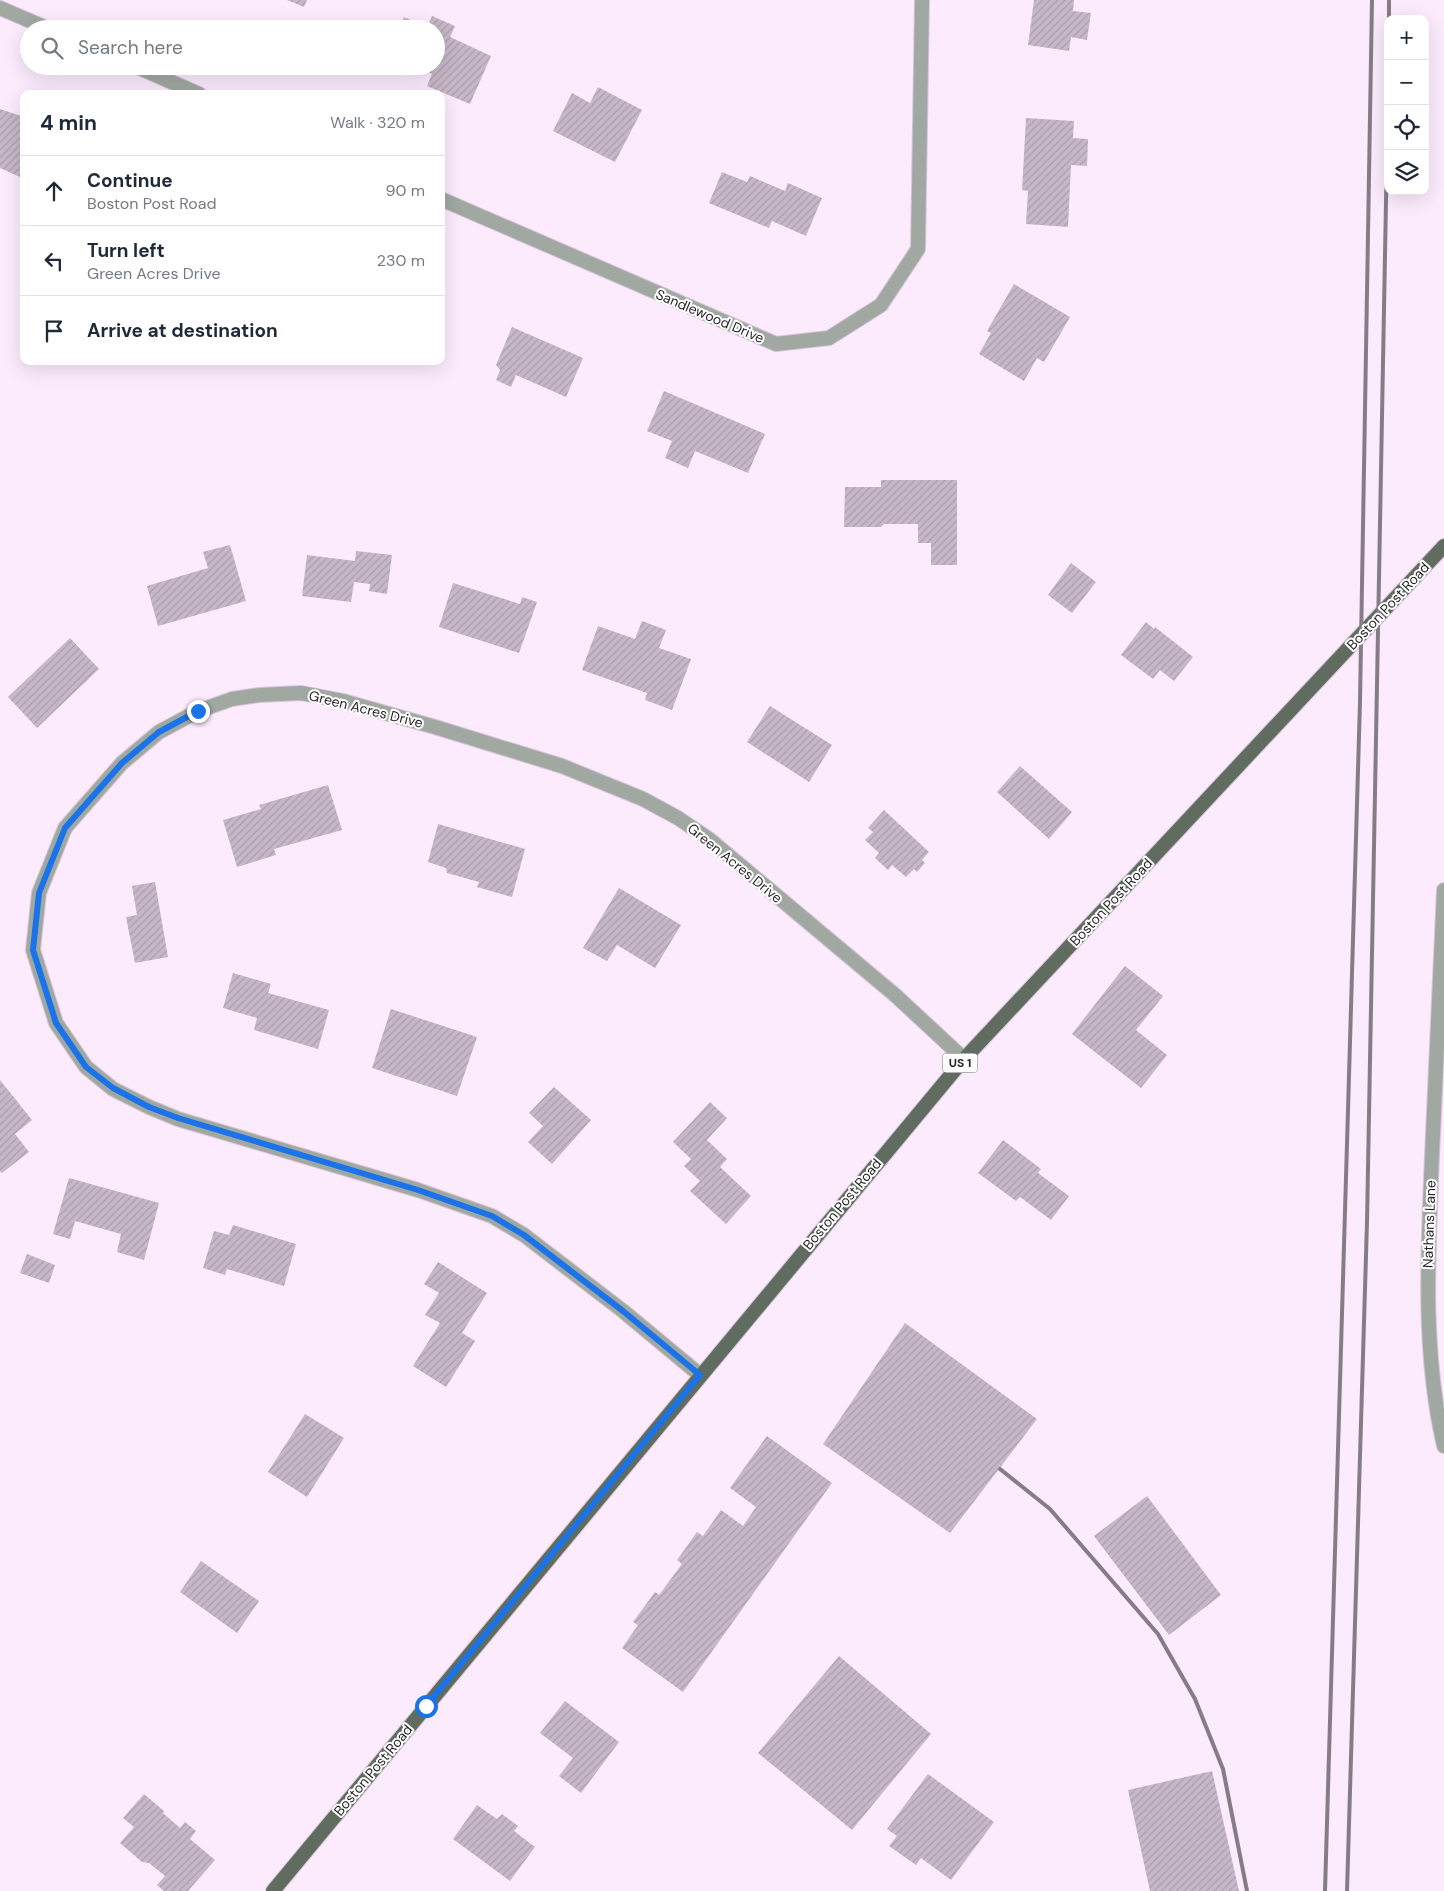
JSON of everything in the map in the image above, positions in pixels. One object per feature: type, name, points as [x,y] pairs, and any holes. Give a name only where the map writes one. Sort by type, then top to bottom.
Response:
[{"type":"main road","name":"Boston Post Road","points":[[273,1891],[964,1059],[1444,546]]},
{"type":"street","name":"Sandlewood Drive","points":[[445,201],[776,344],[829,338],[881,305],[918,250],[922,0]]},
{"type":"street","points":[[0,8],[28,20]]},
{"type":"street","points":[[155,75],[189,90]]},
{"type":"street","name":"Green Acres Drive","points":[[700,1375],[623,1311],[532,1241],[492,1216],[418,1190],[178,1118],[149,1107],[113,1088],[86,1067],[56,1023],[33,950],[39,893],[65,828],[122,763],[159,732],[198,711],[232,699],[259,695],[301,693],[343,701],[562,766],[607,783],[678,818],[709,839],[895,995],[964,1059]]},
{"type":"street","name":"Nathans Lane","points":[[1444,890],[1428,1281],[1444,1446]]},
{"type":"building","points":[[287,0],[307,0],[304,7]]},
{"type":"building","points":[[1034,0],[1074,0],[1073,11],[1091,13],[1087,40],[1071,37],[1069,51],[1028,45]]},
{"type":"building","points":[[432,16],[441,20],[430,20]]},
{"type":"building","points":[[445,22],[455,26],[450,37],[491,56],[470,104],[445,94],[445,90],[437,90],[427,86],[432,75],[445,75]]},
{"type":"building","points":[[598,87],[642,110],[615,162],[553,131],[572,93],[590,103]]},
{"type":"building","points":[[0,109],[20,116],[20,177],[0,168]]},
{"type":"building","points":[[1026,118],[1074,121],[1073,138],[1088,139],[1087,166],[1071,165],[1068,227],[1026,224],[1028,191],[1022,190]]},
{"type":"building","points":[[722,172],[747,182],[750,176],[785,191],[788,183],[822,198],[806,236],[772,221],[769,228],[709,203]]},
{"type":"building","points":[[1014,284],[1070,317],[1044,362],[1037,358],[1024,381],[979,354],[991,333],[987,331]]},
{"type":"building","points":[[512,327],[583,358],[566,397],[516,375],[511,387],[496,380],[500,370],[496,365]]},
{"type":"building","points":[[664,391],[765,434],[748,473],[695,451],[688,468],[665,458],[672,441],[647,431]]},
{"type":"building","points":[[881,480],[957,480],[957,565],[931,565],[931,543],[918,543],[918,524],[844,527],[845,487],[881,487]]},
{"type":"building","points":[[230,545],[246,601],[158,626],[147,586],[208,568],[203,552]]},
{"type":"building","points":[[356,551],[392,555],[387,594],[369,591],[370,584],[354,582],[351,602],[302,596],[307,555],[355,561]]},
{"type":"building","points":[[1071,563],[1096,582],[1072,613],[1048,595]]},
{"type":"building","points":[[453,583],[520,604],[522,597],[537,602],[519,653],[439,627]]},
{"type":"building","points":[[642,621],[666,630],[659,648],[691,659],[672,710],[645,700],[647,693],[582,670],[598,626],[635,639]]},
{"type":"building","points":[[1146,622],[1193,657],[1174,681],[1160,670],[1153,679],[1121,655]]},
{"type":"building","points":[[70,638],[99,669],[37,728],[8,697]]},
{"type":"building","points":[[770,706],[832,745],[809,782],[747,742]]},
{"type":"building","points":[[1020,766],[1072,812],[1049,839],[997,792]]},
{"type":"building","points":[[328,785],[342,830],[274,849],[276,855],[237,867],[223,820],[261,809],[259,805]]},
{"type":"building","points":[[884,810],[929,852],[922,860],[925,863],[917,872],[914,869],[906,877],[892,865],[888,870],[875,858],[879,853],[865,840],[873,832],[868,828]]},
{"type":"building","points":[[438,824],[525,849],[512,897],[477,887],[479,882],[447,873],[446,868],[428,862]]},
{"type":"building","points":[[155,882],[168,957],[135,963],[126,917],[137,915],[132,886]]},
{"type":"building","points":[[619,888],[681,925],[655,968],[617,945],[607,961],[583,948]]},
{"type":"building","points":[[1125,966],[1163,996],[1136,1030],[1167,1055],[1141,1088],[1072,1034]]},
{"type":"building","points":[[233,973],[271,984],[268,993],[329,1010],[318,1049],[254,1030],[257,1018],[223,1008]]},
{"type":"building","points":[[391,1009],[477,1037],[457,1096],[372,1068]]},
{"type":"building","points":[[0,1080],[32,1120],[15,1134],[29,1152],[2,1173],[0,1171]]},
{"type":"building","points":[[554,1087],[591,1120],[552,1164],[528,1142],[543,1126],[529,1113]]},
{"type":"building","points":[[710,1102],[727,1118],[707,1140],[727,1159],[720,1167],[751,1196],[726,1224],[690,1191],[700,1181],[684,1166],[691,1159],[673,1142]]},
{"type":"building","points":[[1003,1140],[1041,1169],[1038,1173],[1069,1196],[1051,1220],[1020,1197],[1016,1201],[978,1173]]},
{"type":"building","points":[[69,1178],[159,1203],[144,1260],[117,1252],[121,1234],[75,1221],[70,1239],[53,1234]]},
{"type":"building","points":[[233,1225],[296,1244],[284,1286],[227,1269],[225,1275],[203,1268],[214,1231],[229,1235]]},
{"type":"building","points":[[27,1254],[55,1265],[49,1283],[20,1273]]},
{"type":"building","points":[[438,1262],[487,1293],[462,1333],[475,1341],[446,1387],[413,1366],[440,1323],[425,1315],[439,1293],[424,1284]]},
{"type":"building","points":[[905,1323],[1037,1419],[950,1533],[823,1444]]},
{"type":"building","points":[[305,1414],[344,1438],[307,1497],[268,1472]]},
{"type":"building","points":[[767,1436],[832,1483],[683,1692],[622,1648],[638,1625],[633,1622],[655,1592],[659,1595],[682,1564],[677,1560],[697,1532],[703,1536],[721,1510],[743,1526],[756,1507],[730,1488]]},
{"type":"building","points":[[1147,1496],[1221,1595],[1169,1635],[1094,1536]]},
{"type":"building","points":[[201,1561],[259,1601],[237,1633],[180,1592]]},
{"type":"building","points":[[839,1656],[931,1734],[852,1830],[758,1753]]},
{"type":"building","points":[[565,1701],[619,1742],[581,1793],[559,1776],[573,1758],[540,1733]]},
{"type":"building","points":[[1212,1771],[1239,1891],[1150,1891],[1128,1790]]},
{"type":"building","points":[[928,1774],[994,1822],[951,1880],[921,1858],[916,1865],[889,1846],[897,1836],[887,1829]]},
{"type":"building","points":[[144,1794],[180,1828],[185,1822],[196,1831],[190,1839],[215,1860],[188,1891],[164,1891],[157,1885],[165,1876],[149,1863],[142,1862],[120,1843],[134,1827],[123,1818]]},
{"type":"building","points":[[477,1805],[497,1819],[502,1814],[518,1826],[514,1831],[535,1847],[510,1881],[453,1839]]},
{"type":"railway","points":[[1325,1891],[1360,702],[1372,0]]},
{"type":"railway","points":[[1389,0],[1389,15]]},
{"type":"railway","points":[[1347,1891],[1367,1222],[1388,105]]},
{"type":"railway","points":[[1000,1469],[1050,1509],[1158,1634],[1195,1699],[1223,1769],[1247,1891]]},
{"type":"route","points":[[198,711],[159,732],[122,763],[65,828],[39,893],[33,950],[56,1023],[86,1067],[113,1088],[149,1107],[178,1118],[418,1190],[492,1216],[524,1235],[623,1311],[700,1375],[426,1706]]}]
